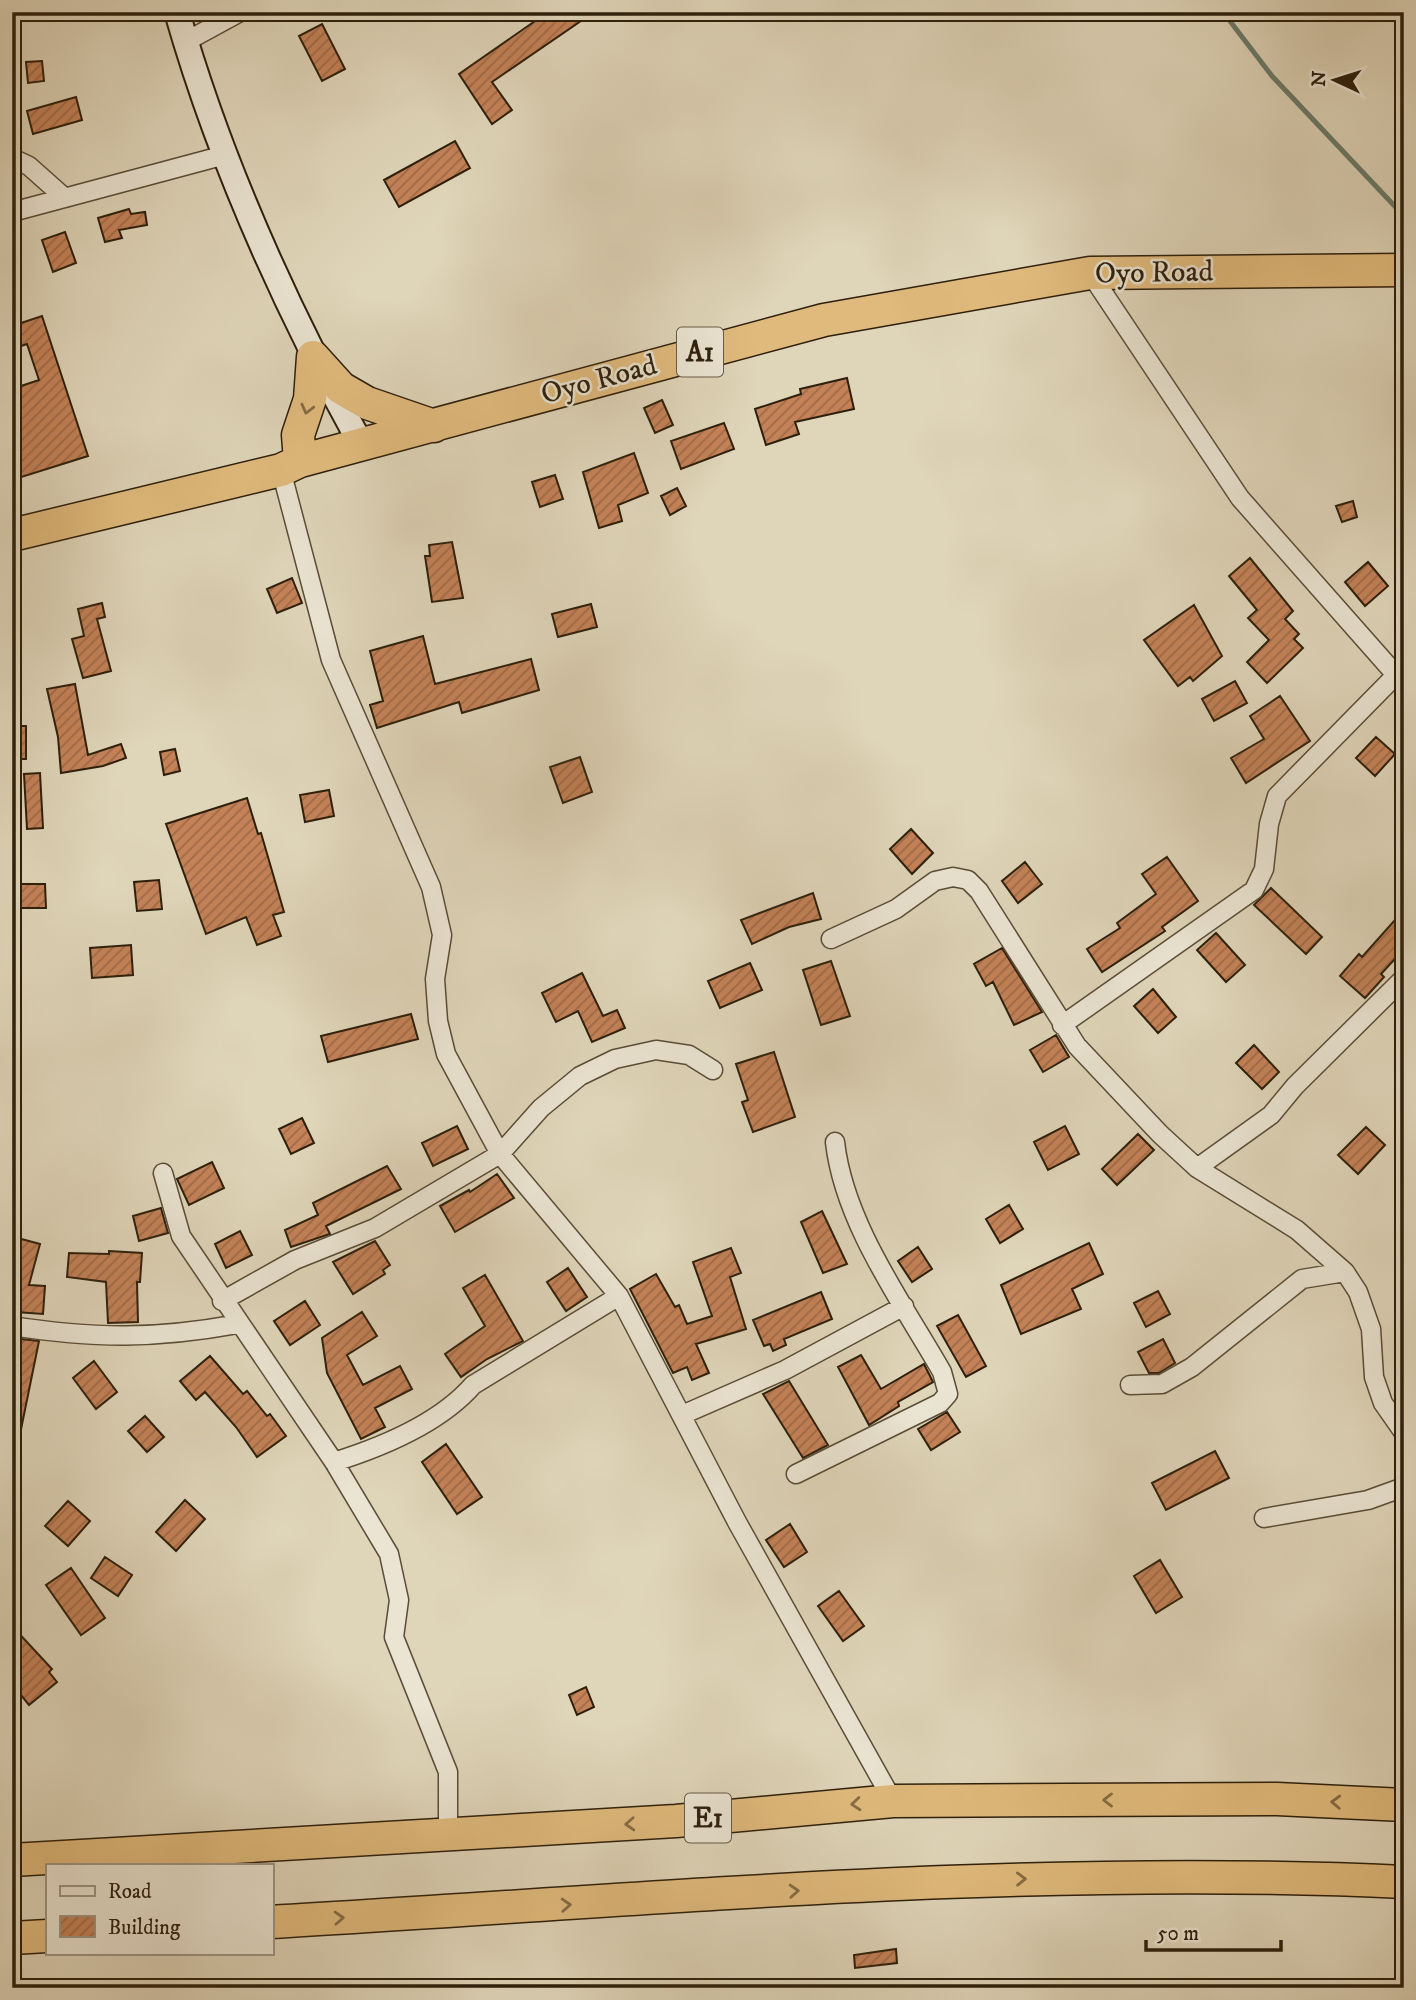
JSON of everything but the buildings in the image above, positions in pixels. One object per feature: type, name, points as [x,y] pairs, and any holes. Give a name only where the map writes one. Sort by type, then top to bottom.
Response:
[{"type":"highway","name":"Oyo Road","points":[[12,535],[290,466],[824,320],[1090,273],[1404,270]]},
{"type":"highway","points":[[313,356],[341,388],[367,403],[434,426]]},
{"type":"highway","points":[[290,466],[310,399],[313,356]]},
{"type":"highway","name":"E1","points":[[12,1860],[448,1832],[676,1821],[893,1801],[1277,1799],[1404,1805]]},
{"type":"highway","points":[[273,1923],[994,1879],[1273,1876],[1404,1882]]},
{"type":"highway","points":[[12,1938],[46,1936]]},
{"type":"street","points":[[177,12],[225,155],[313,356],[362,446]]},
{"type":"street","points":[[185,42],[240,12]]},
{"type":"street","points":[[12,212],[225,155]]},
{"type":"street","points":[[12,158],[29,166],[65,198]]},
{"type":"street","points":[[1062,1025],[1254,890],[1264,869],[1269,824],[1277,796],[1400,680],[1240,498],[1090,273]]},
{"type":"street","points":[[290,466],[331,660],[431,887],[442,934],[435,979],[446,1054],[500,1154],[619,1296],[737,1522],[893,1801]]},
{"type":"street","points":[[831,939],[896,909],[935,881],[953,877],[968,880],[979,891],[1077,1045],[1160,1134],[1198,1168],[1297,1230],[1345,1272],[1358,1292],[1371,1329],[1374,1377],[1383,1403],[1404,1433]]},
{"type":"street","points":[[1198,1168],[1271,1115],[1295,1086],[1404,978]]},
{"type":"street","points":[[222,1301],[295,1259],[375,1228],[500,1154],[541,1108],[580,1076],[615,1059],[656,1050],[689,1055],[713,1070]]},
{"type":"street","points":[[796,1474],[940,1403],[948,1394],[942,1372],[859,1225],[839,1173],[835,1142]]},
{"type":"street","points":[[163,1173],[181,1237],[334,1462],[389,1554],[399,1600],[394,1637],[448,1772],[448,1832]]},
{"type":"street","points":[[1130,1385],[1162,1384],[1192,1367],[1302,1279],[1345,1272]]},
{"type":"street","points":[[334,1462],[372,1451],[426,1422],[459,1402],[474,1385],[619,1296]]},
{"type":"street","points":[[682,1415],[785,1370],[904,1306]]},
{"type":"street","points":[[12,1326],[93,1337],[175,1336],[238,1324]]},
{"type":"street","points":[[1264,1518],[1368,1500],[1404,1487]]},
{"type":"waterway","points":[[1223,12],[1272,76],[1404,216]]}]
